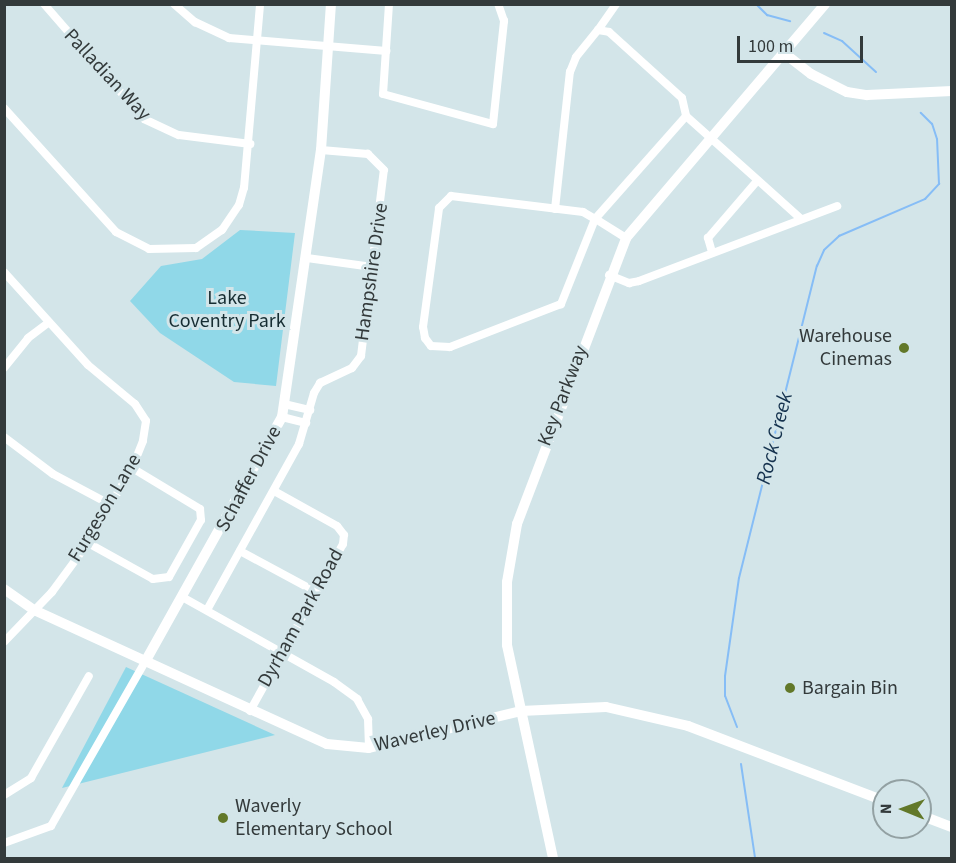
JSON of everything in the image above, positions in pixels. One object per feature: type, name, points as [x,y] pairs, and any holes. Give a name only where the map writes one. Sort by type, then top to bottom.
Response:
[{"type":"street","name":"Palladian Way","points":[[44,4],[144,119],[179,135],[250,144]]},
{"type":"street","points":[[174,4],[211,31],[258,43],[386,51]]},
{"type":"street","points":[[4,108],[116,232],[132,243],[157,250],[196,248],[222,230],[239,205],[244,188],[250,144],[260,4]]},
{"type":"street","name":"Schaffer Drive","points":[[4,843],[51,826],[184,598],[282,417],[321,150],[331,4]]},
{"type":"street","points":[[389,4],[383,94],[494,124],[504,21],[498,4]]},
{"type":"street","points":[[555,209],[570,72],[576,57],[616,4]]},
{"type":"street","name":"Key Parkway","points":[[553,858],[507,645],[511,550],[529,486],[609,275],[626,238],[825,4]]},
{"type":"street","points":[[598,30],[609,32],[682,98],[686,116],[801,219]]},
{"type":"street","points":[[784,53],[811,74],[847,92],[867,95],[951,91]]},
{"type":"street","points":[[626,238],[595,219],[583,212],[451,196],[440,208],[423,327],[431,346],[450,347],[561,304],[595,219],[686,116]]},
{"type":"street","name":"Hampshire Drive","points":[[207,610],[274,491],[306,423],[320,383],[352,368],[361,356],[384,170],[368,154],[321,150]]},
{"type":"street","points":[[712,252],[708,238],[757,181]]},
{"type":"street","points":[[609,275],[629,283],[639,281],[837,206]]},
{"type":"street","points":[[306,258],[372,267]]},
{"type":"street","name":"Furgeson Lane","points":[[4,272],[88,365],[135,404],[146,422],[143,441],[132,468],[88,543],[34,610],[4,642]]},
{"type":"street","points":[[4,368],[28,338],[49,322]]},
{"type":"street","points":[[284,404],[310,410]]},
{"type":"street","points":[[282,417],[306,423]]},
{"type":"street","points":[[4,437],[53,474],[111,505]]},
{"type":"street","points":[[88,543],[153,579],[169,577],[201,520],[200,509],[132,468]]},
{"type":"street","name":"Dyrham Park Road","points":[[250,711],[343,544],[344,534],[337,526],[274,491]]},
{"type":"street","points":[[240,551],[316,592]]},
{"type":"street","name":"Waverley Drive","points":[[4,590],[34,610],[250,711],[327,744],[369,748],[520,711],[579,706],[659,717],[872,797]]},
{"type":"street","points":[[184,598],[282,651],[357,699],[368,719],[369,748]]},
{"type":"street","points":[[4,795],[31,778],[89,676]]},
{"type":"street","points":[[932,820],[951,827]]},
{"type":"green space","name":"Lake Coventry Park","points":[[240,230],[295,233],[276,386],[234,382],[160,333],[130,301],[161,266],[202,259]]},
{"type":"green space","points":[[126,667],[275,735],[62,788]]},
{"type":"waterway","name":"Rock Creek","points":[[756,4],[767,15],[790,21]]},
{"type":"waterway","name":"Rock Creek","points":[[824,33],[842,41],[876,72]]},
{"type":"waterway","name":"Rock Creek","points":[[737,727],[725,696],[725,676],[739,578],[817,266],[824,250],[839,236],[925,199],[939,184],[937,139],[932,124],[921,113]]},
{"type":"waterway","name":"Rock Creek","points":[[741,764],[755,858]]},
{"type":"place","name":"Warehouse Cinemas","points":[[904,348]]},
{"type":"place","name":"Bargain Bin","points":[[790,688]]},
{"type":"place","name":"Waverly Elementary School","points":[[223,818]]}]
